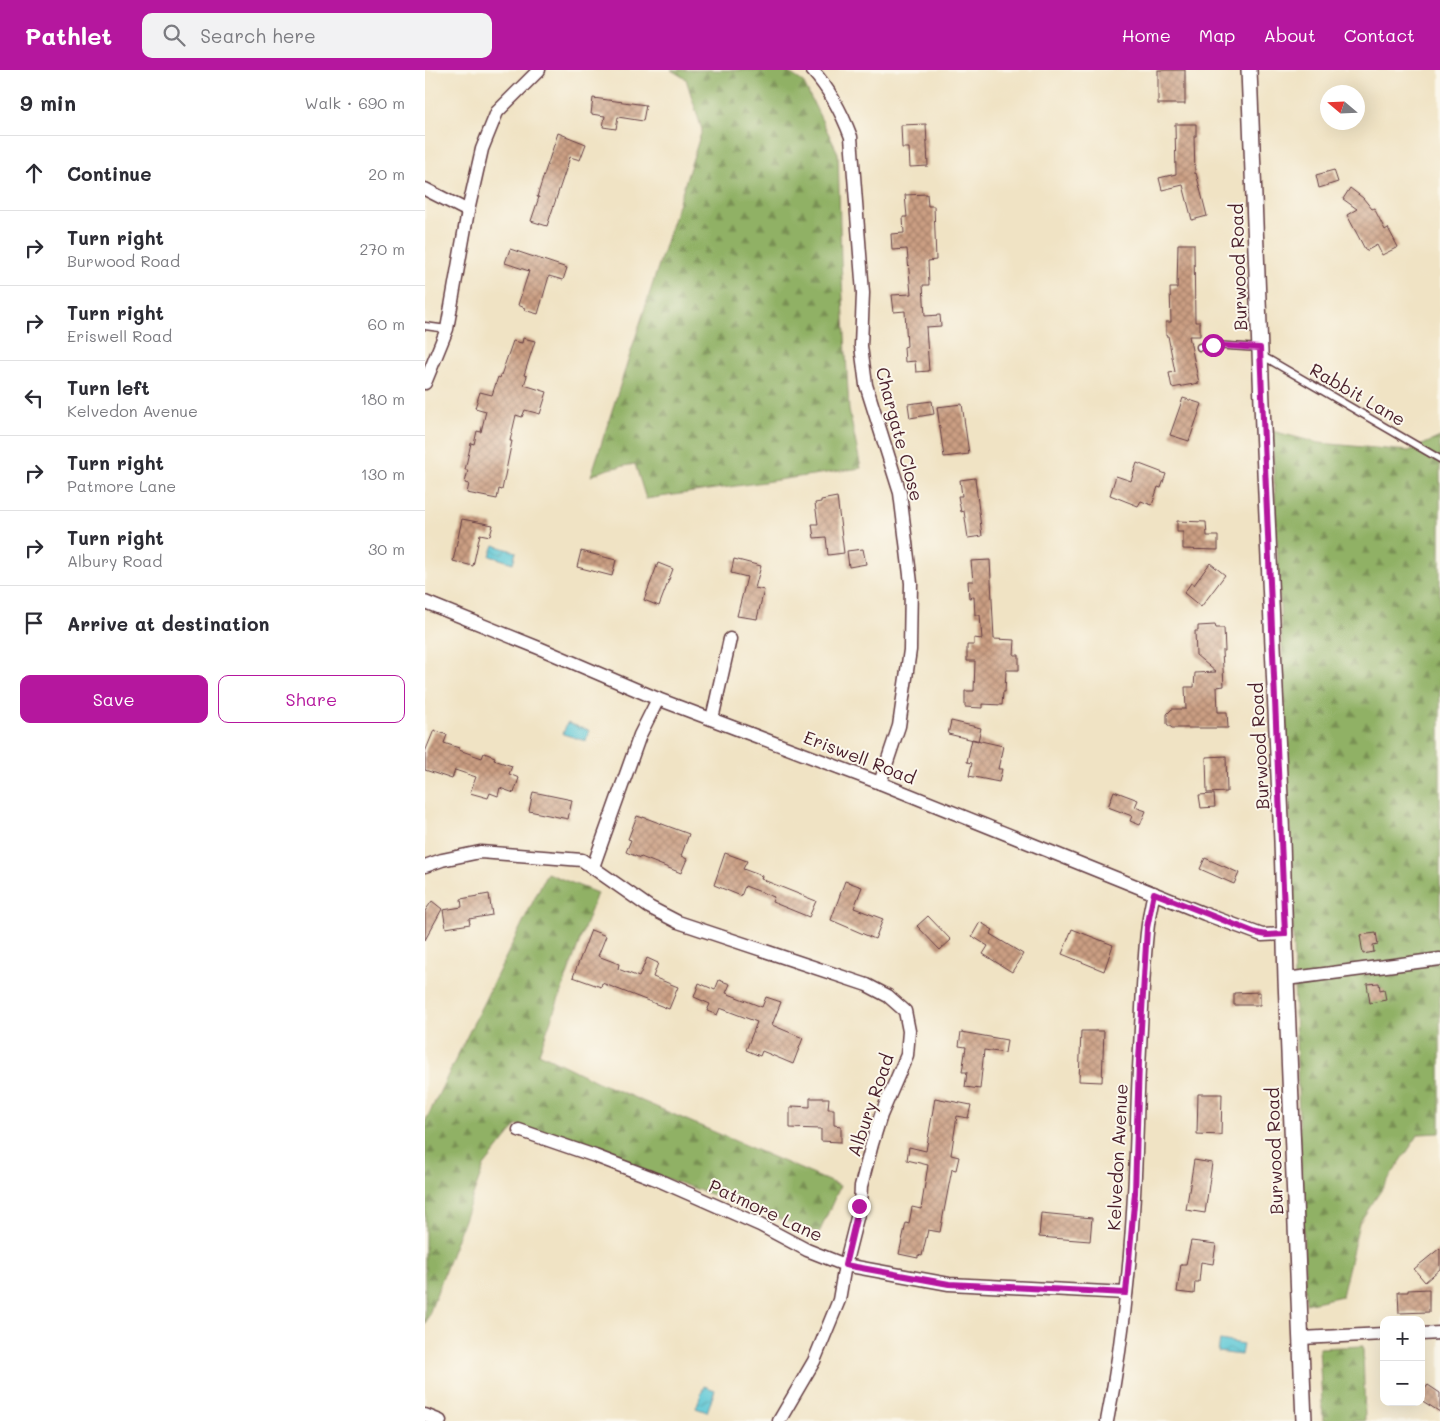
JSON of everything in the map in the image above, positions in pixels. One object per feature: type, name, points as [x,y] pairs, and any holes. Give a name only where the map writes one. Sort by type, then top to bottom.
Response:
[{"type":"street","points":[[425,383],[447,329],[468,211],[482,149],[497,112],[539,70]]},
{"type":"street","name":"Chargate Close","points":[[812,70],[821,79],[843,115],[851,137],[863,293],[861,346],[866,385],[900,493],[911,583],[910,650],[899,726],[880,784]]},
{"type":"street","name":"Burwood Road","points":[[1249,70],[1304,1421]]},
{"type":"street","points":[[425,189],[468,211]]},
{"type":"street","name":"Eriswell Road","points":[[425,602],[658,699],[880,784],[1256,933],[1267,935],[1285,934]]},
{"type":"street","points":[[712,719],[730,639]]},
{"type":"street","points":[[425,866],[480,852],[582,860],[593,867],[640,735],[658,699]]},
{"type":"street","name":"Albury Road","points":[[593,867],[649,906],[679,922],[867,985],[888,996],[905,1011],[909,1031],[907,1055],[871,1144],[839,1300],[814,1361],[779,1421]]},
{"type":"street","name":"Kelvedon Avenue","points":[[1107,1421],[1120,1354],[1135,1193],[1139,1061],[1147,928],[1154,893]]},
{"type":"street","points":[[1286,979],[1440,959]]},
{"type":"street","name":"Patmore Lane","points":[[519,1130],[595,1156],[697,1196],[760,1225],[807,1250],[845,1265],[949,1284],[1126,1293]]},
{"type":"street","points":[[1425,1334],[1440,1333]]},
{"type":"street","points":[[1301,1338],[1380,1334]]},
{"type":"street","points":[[425,1415],[440,1421]]},
{"type":"lane","points":[[425,326],[447,329]]},
{"type":"lane","points":[[1200,347],[1213,345],[1260,351]]},
{"type":"lane","name":"Rabbit Lane","points":[[1260,351],[1440,459]]},
{"type":"green space","points":[[671,70],[785,70],[803,82],[838,153],[841,261],[849,410],[861,468],[646,499],[635,464],[608,469],[591,476],[702,130],[686,79]]},
{"type":"green space","points":[[1272,431],[1319,443],[1409,451],[1440,437],[1440,1133],[1419,1134],[1359,1223],[1342,1296],[1306,1304],[1294,983],[1291,843]]},
{"type":"green space","points":[[547,873],[597,893],[539,1053],[598,1082],[840,1186],[819,1233],[517,1125],[484,1166],[425,1325],[425,1122]]},
{"type":"green space","points":[[1363,1346],[1365,1421],[1323,1421],[1319,1348]]},
{"type":"water","points":[[494,545],[516,552],[513,563],[490,556]]},
{"type":"water","points":[[567,723],[589,730],[586,741],[563,734]]},
{"type":"water","points":[[1220,1340],[1243,1344],[1241,1355],[1218,1352]]},
{"type":"water","points":[[704,1386],[715,1390],[707,1412],[696,1408]]},
{"type":"building","points":[[1158,70],[1185,70],[1185,104],[1158,104]]},
{"type":"building","points":[[593,98],[646,105],[643,121],[618,117],[616,129],[603,127],[605,116],[591,114]]},
{"type":"building","points":[[926,124],[928,166],[910,167],[909,148],[902,148],[901,125]]},
{"type":"building","points":[[1175,124],[1196,124],[1196,136],[1194,136],[1195,174],[1207,216],[1192,220],[1183,185],[1162,190],[1159,178],[1176,174]]},
{"type":"building","points":[[558,133],[586,144],[580,160],[570,157],[547,226],[531,221]]},
{"type":"building","points":[[1334,170],[1338,182],[1319,188],[1316,175]]},
{"type":"building","points":[[1350,188],[1363,198],[1372,209],[1374,208],[1385,230],[1388,228],[1398,247],[1382,255],[1377,245],[1366,251],[1347,215],[1357,209],[1343,199]]},
{"type":"building","points":[[927,194],[928,206],[934,206],[936,260],[928,261],[929,285],[923,285],[925,316],[940,315],[941,326],[926,327],[929,371],[916,372],[915,361],[905,362],[904,347],[907,346],[905,311],[894,312],[892,295],[911,294],[907,249],[892,250],[891,234],[904,233],[903,217],[907,217],[905,195]]},
{"type":"building","points":[[1178,244],[1194,244],[1195,322],[1200,322],[1200,336],[1189,336],[1199,383],[1172,388],[1169,373],[1175,372],[1168,336],[1166,336],[1166,322],[1171,322],[1170,288],[1177,288]]},
{"type":"building","points":[[510,249],[567,268],[563,280],[549,276],[538,314],[524,310],[525,308],[518,305],[529,271],[505,263]]},
{"type":"building","points":[[523,338],[535,341],[524,375],[527,376],[524,385],[547,392],[540,414],[525,410],[522,417],[516,415],[502,490],[499,489],[497,499],[467,493],[469,484],[465,483],[468,470],[465,470],[471,443],[474,444],[477,431],[481,432],[486,411],[475,408],[480,392],[492,395],[513,341],[522,343]]},
{"type":"building","points":[[1183,398],[1202,404],[1189,441],[1170,435]]},
{"type":"building","points":[[932,401],[934,414],[910,418],[908,404]]},
{"type":"building","points":[[962,404],[969,454],[944,457],[937,407]]},
{"type":"building","points":[[1137,463],[1166,474],[1161,488],[1158,487],[1152,505],[1141,501],[1138,506],[1110,495],[1116,476],[1131,481]]},
{"type":"building","points":[[975,478],[982,536],[968,538],[964,511],[961,512],[958,496],[962,496],[960,480]]},
{"type":"building","points":[[837,497],[844,553],[828,555],[826,537],[814,538],[812,524],[818,524],[815,503]]},
{"type":"building","points":[[462,519],[493,525],[490,536],[480,534],[473,566],[453,561]]},
{"type":"building","points":[[1177,521],[1206,522],[1207,536],[1218,536],[1218,550],[1183,549],[1183,532],[1177,532]]},
{"type":"building","points":[[863,549],[866,564],[849,567],[847,551]]},
{"type":"building","points":[[581,551],[616,560],[612,576],[577,567]]},
{"type":"building","points":[[734,559],[761,566],[755,588],[764,590],[757,619],[737,616],[747,577],[731,573]]},
{"type":"building","points":[[990,560],[994,639],[1015,640],[1014,655],[1019,655],[1019,670],[1006,670],[1005,692],[1003,692],[1002,705],[982,704],[982,708],[965,707],[965,691],[974,691],[975,661],[967,661],[967,645],[974,645],[974,638],[982,639],[980,615],[975,615],[974,597],[969,598],[968,581],[973,581],[971,561]]},
{"type":"building","points":[[658,563],[673,569],[659,606],[644,600]]},
{"type":"building","points":[[1210,563],[1225,575],[1201,607],[1184,593],[1191,583],[1194,585]]},
{"type":"building","points":[[1215,625],[1216,628],[1224,628],[1225,651],[1222,651],[1224,686],[1217,687],[1218,712],[1227,712],[1228,728],[1172,728],[1167,724],[1167,714],[1172,709],[1186,709],[1185,687],[1194,687],[1195,673],[1216,672],[1196,655],[1195,631],[1198,631],[1198,626]]},
{"type":"building","points":[[951,721],[981,728],[978,741],[948,734]]},
{"type":"building","points":[[434,730],[447,735],[444,743],[459,748],[459,750],[482,758],[484,753],[495,757],[494,760],[512,766],[509,774],[519,778],[514,793],[500,788],[498,796],[490,793],[488,798],[470,793],[476,777],[455,770],[452,779],[425,770],[425,752]]},
{"type":"building","points":[[972,739],[1003,746],[998,769],[1002,769],[999,782],[969,776],[972,763],[967,762]]},
{"type":"building","points":[[1226,756],[1227,792],[1207,793],[1206,757]]},
{"type":"building","points":[[1114,791],[1138,800],[1135,807],[1146,811],[1140,825],[1130,821],[1132,816],[1108,807]]},
{"type":"building","points":[[533,792],[572,800],[568,819],[529,811]]},
{"type":"building","points":[[1214,794],[1215,807],[1201,808],[1199,795]]},
{"type":"building","points":[[637,816],[689,834],[681,856],[687,859],[681,873],[626,852],[631,840],[628,839]]},
{"type":"building","points":[[725,853],[747,861],[743,869],[762,876],[761,879],[816,901],[809,917],[772,902],[774,897],[745,886],[741,896],[714,885]]},
{"type":"building","points":[[1205,858],[1239,873],[1234,884],[1200,869]]},
{"type":"building","points":[[845,881],[862,887],[854,908],[883,919],[875,939],[831,920]]},
{"type":"building","points":[[489,894],[492,915],[469,919],[470,924],[446,928],[443,910],[462,907],[461,899]]},
{"type":"building","points":[[432,901],[442,909],[425,940],[425,911]]},
{"type":"building","points":[[928,916],[951,940],[940,950],[917,926]]},
{"type":"building","points":[[980,922],[993,930],[990,934],[1023,954],[1012,972],[983,954],[988,946],[972,936]]},
{"type":"building","points":[[1072,929],[1113,945],[1104,971],[1062,954]]},
{"type":"building","points":[[591,930],[606,936],[598,956],[619,964],[618,969],[639,977],[647,958],[658,963],[653,977],[678,987],[669,1009],[602,983],[601,987],[573,977]]},
{"type":"building","points":[[1376,933],[1378,944],[1373,945],[1374,952],[1363,954],[1360,935]]},
{"type":"building","points":[[719,980],[730,984],[726,993],[762,1007],[766,997],[781,1002],[772,1025],[803,1038],[793,1064],[762,1051],[760,1056],[746,1050],[757,1022],[720,1008],[717,1015],[707,1011],[710,1004],[694,997],[699,983],[715,990]]},
{"type":"building","points":[[1379,983],[1380,990],[1384,989],[1386,1000],[1370,1003],[1367,984]]},
{"type":"building","points":[[1260,992],[1260,1005],[1234,1005],[1234,993]]},
{"type":"building","points":[[1081,1031],[1104,1031],[1102,1082],[1079,1081]]},
{"type":"building","points":[[961,1032],[1007,1040],[1005,1053],[984,1050],[980,1089],[965,1087],[967,1072],[962,1072],[966,1047],[959,1046]]},
{"type":"building","points":[[1198,1094],[1222,1094],[1221,1135],[1197,1134]]},
{"type":"building","points":[[810,1098],[829,1098],[828,1109],[834,1109],[834,1125],[841,1126],[841,1142],[821,1141],[821,1129],[790,1128],[790,1108],[793,1108],[793,1106],[810,1107]]},
{"type":"building","points":[[935,1098],[971,1105],[968,1118],[957,1116],[951,1155],[959,1157],[956,1170],[952,1169],[940,1232],[928,1230],[922,1256],[918,1255],[918,1258],[899,1254],[906,1223],[909,1224],[912,1207],[921,1209],[928,1165],[907,1160],[909,1147],[926,1151]]},
{"type":"building","points":[[1194,1160],[1212,1163],[1205,1213],[1186,1210]]},
{"type":"building","points":[[1041,1213],[1092,1218],[1090,1241],[1039,1237]]},
{"type":"building","points":[[1191,1241],[1216,1244],[1213,1264],[1201,1262],[1199,1282],[1195,1282],[1194,1294],[1177,1292],[1181,1264],[1186,1264]]},
{"type":"building","points":[[1440,1248],[1440,1269],[1425,1282],[1414,1269]]},
{"type":"building","points":[[1429,1289],[1429,1312],[1399,1313],[1398,1292]]},
{"type":"building","points":[[1428,1385],[1440,1393],[1440,1412],[1425,1403],[1425,1389]]},
{"type":"route","points":[[859,1206],[845,1265],[949,1284],[1126,1293],[1135,1193],[1139,1061],[1147,928],[1154,893],[1262,935],[1285,934],[1260,348],[1213,345]]}]
